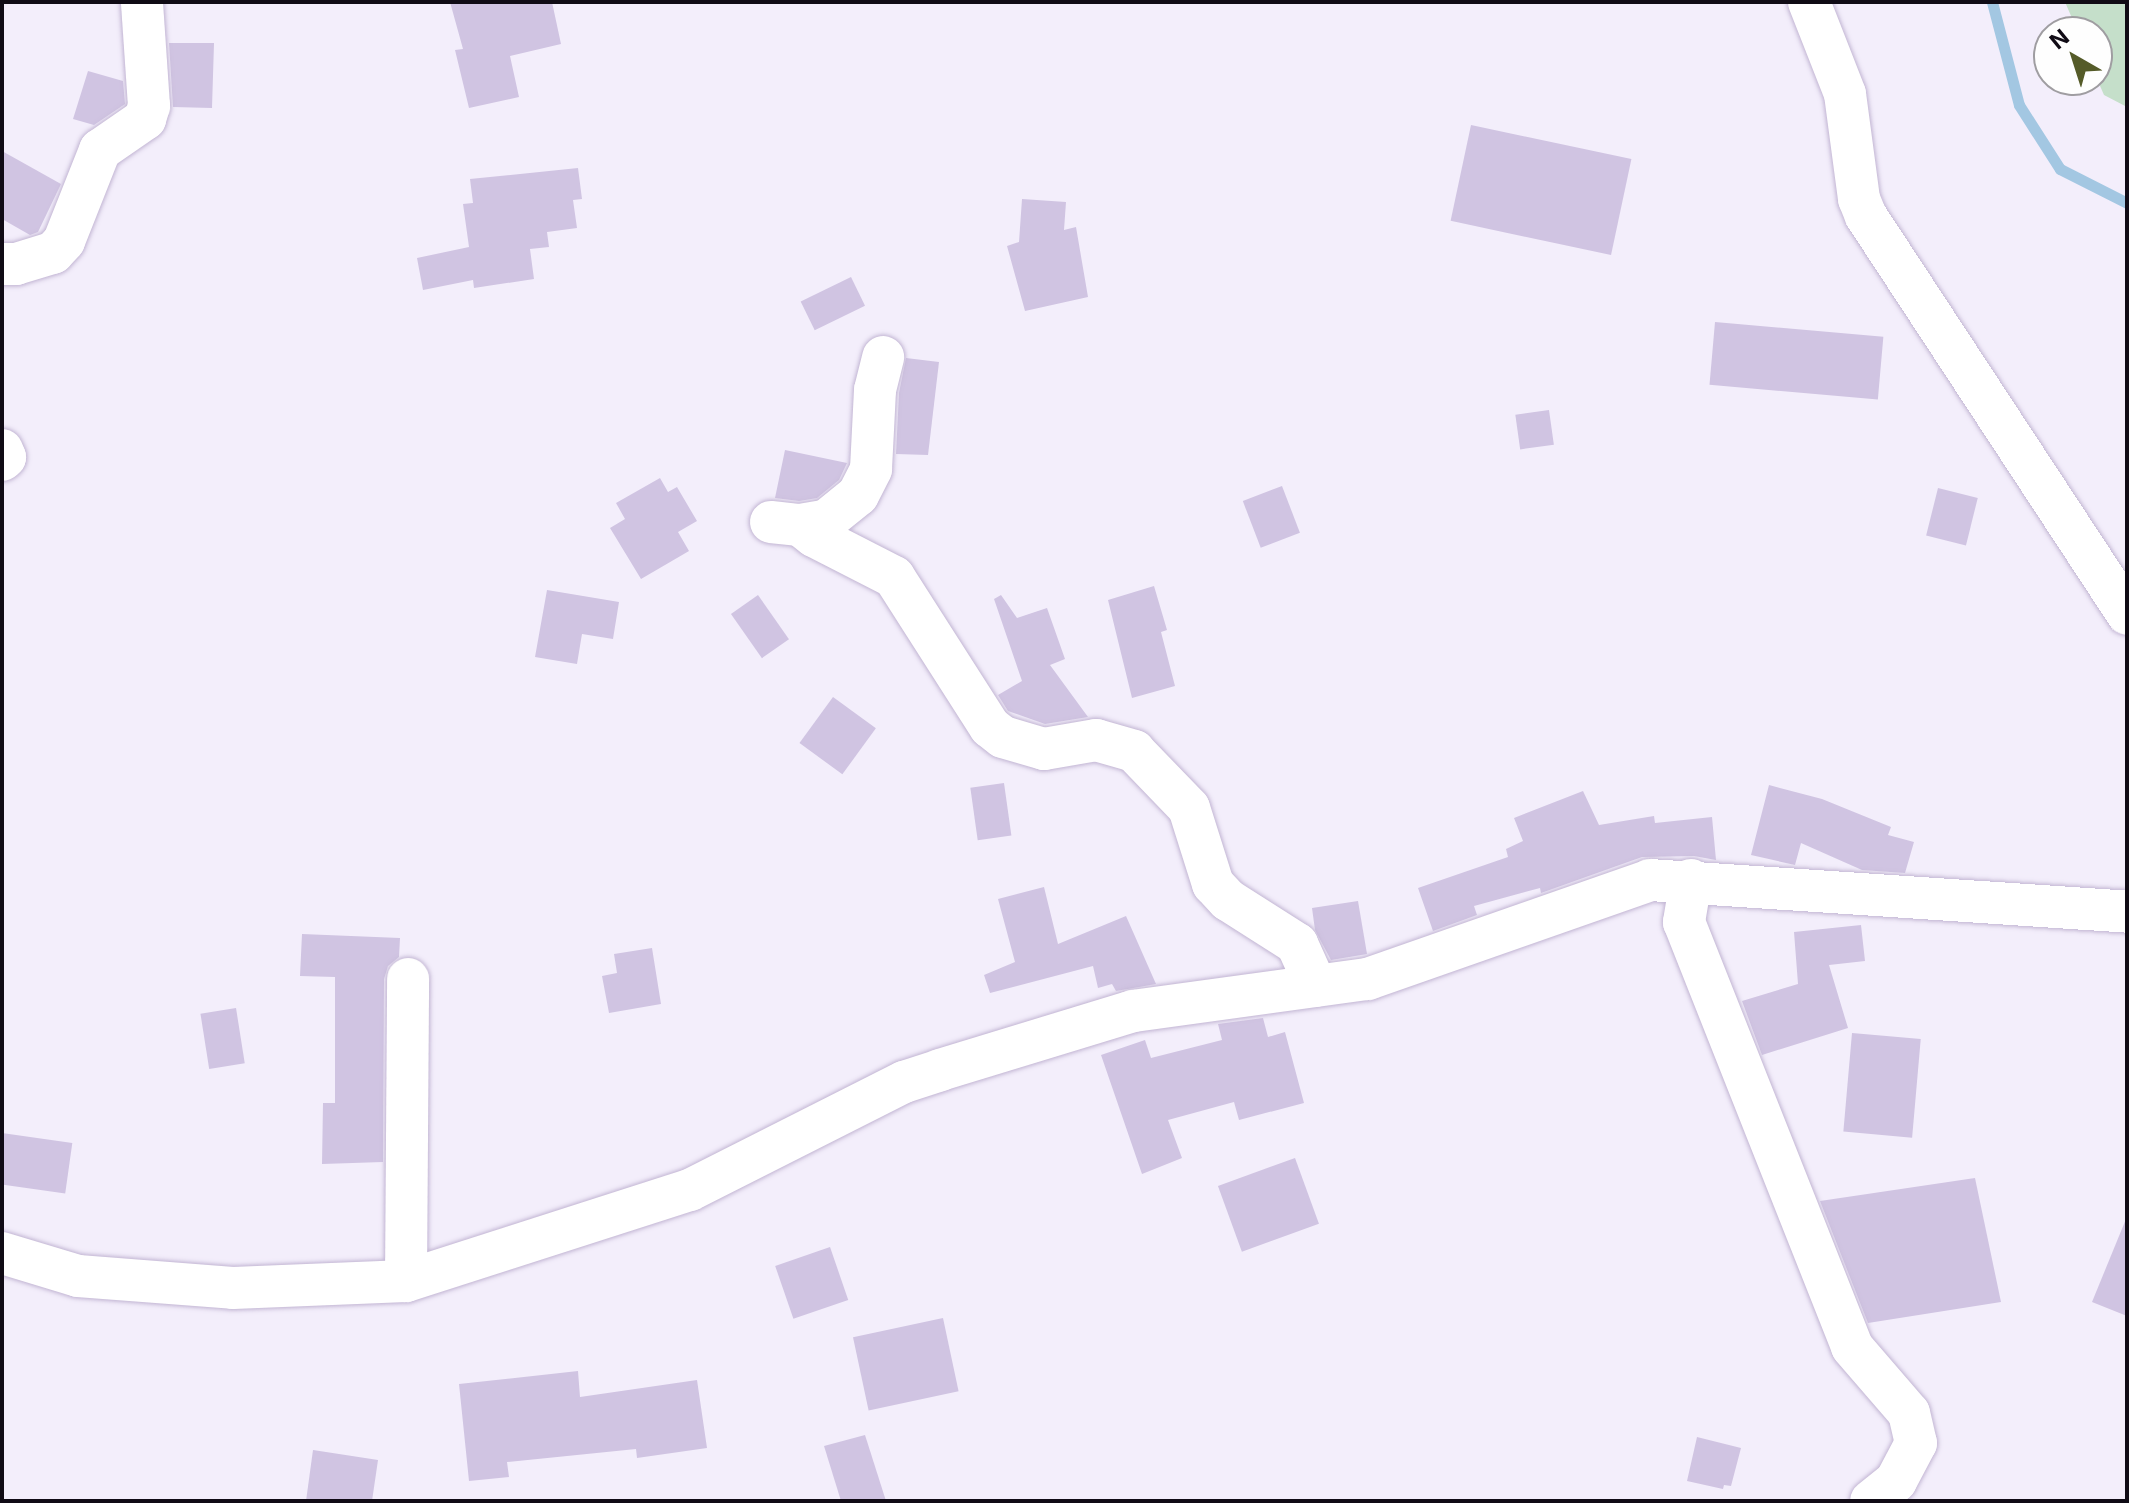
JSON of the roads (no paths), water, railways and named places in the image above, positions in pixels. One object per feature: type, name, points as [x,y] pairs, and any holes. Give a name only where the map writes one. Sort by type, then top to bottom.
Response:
[{"type":"street","points":[[2,264],[16,264],[53,253],[64,241],[100,150],[145,119],[149,106],[142,2]]},
{"type":"street","points":[[1787,2],[1830,58]]},
{"type":"street","points":[[1809,2],[1845,94],[1859,199],[1866,216],[2127,614]]},
{"type":"street","points":[[883,357],[875,390],[871,469],[858,495],[827,520],[786,523],[894,577],[990,727],[1003,737],[1044,749],[1096,740],[1134,751],[1189,808],[1213,884],[1228,900],[1297,944],[1316,986]]},
{"type":"street","points":[[2,450],[5,457],[2,460]]},
{"type":"street","points":[[2,1253],[78,1276],[233,1288],[406,1281],[690,1190],[904,1082],[940,1070],[1133,1011],[1368,979],[1635,883],[1666,878],[2127,912]]},
{"type":"street","points":[[1691,880],[1684,922],[1852,1347],[1909,1413],[1916,1443],[1896,1481],[1871,1501]]},
{"type":"street","points":[[406,1281],[408,979]]},
{"type":"waterway","points":[[1992,2],[2019,105],[2060,169],[2127,203]]}]
